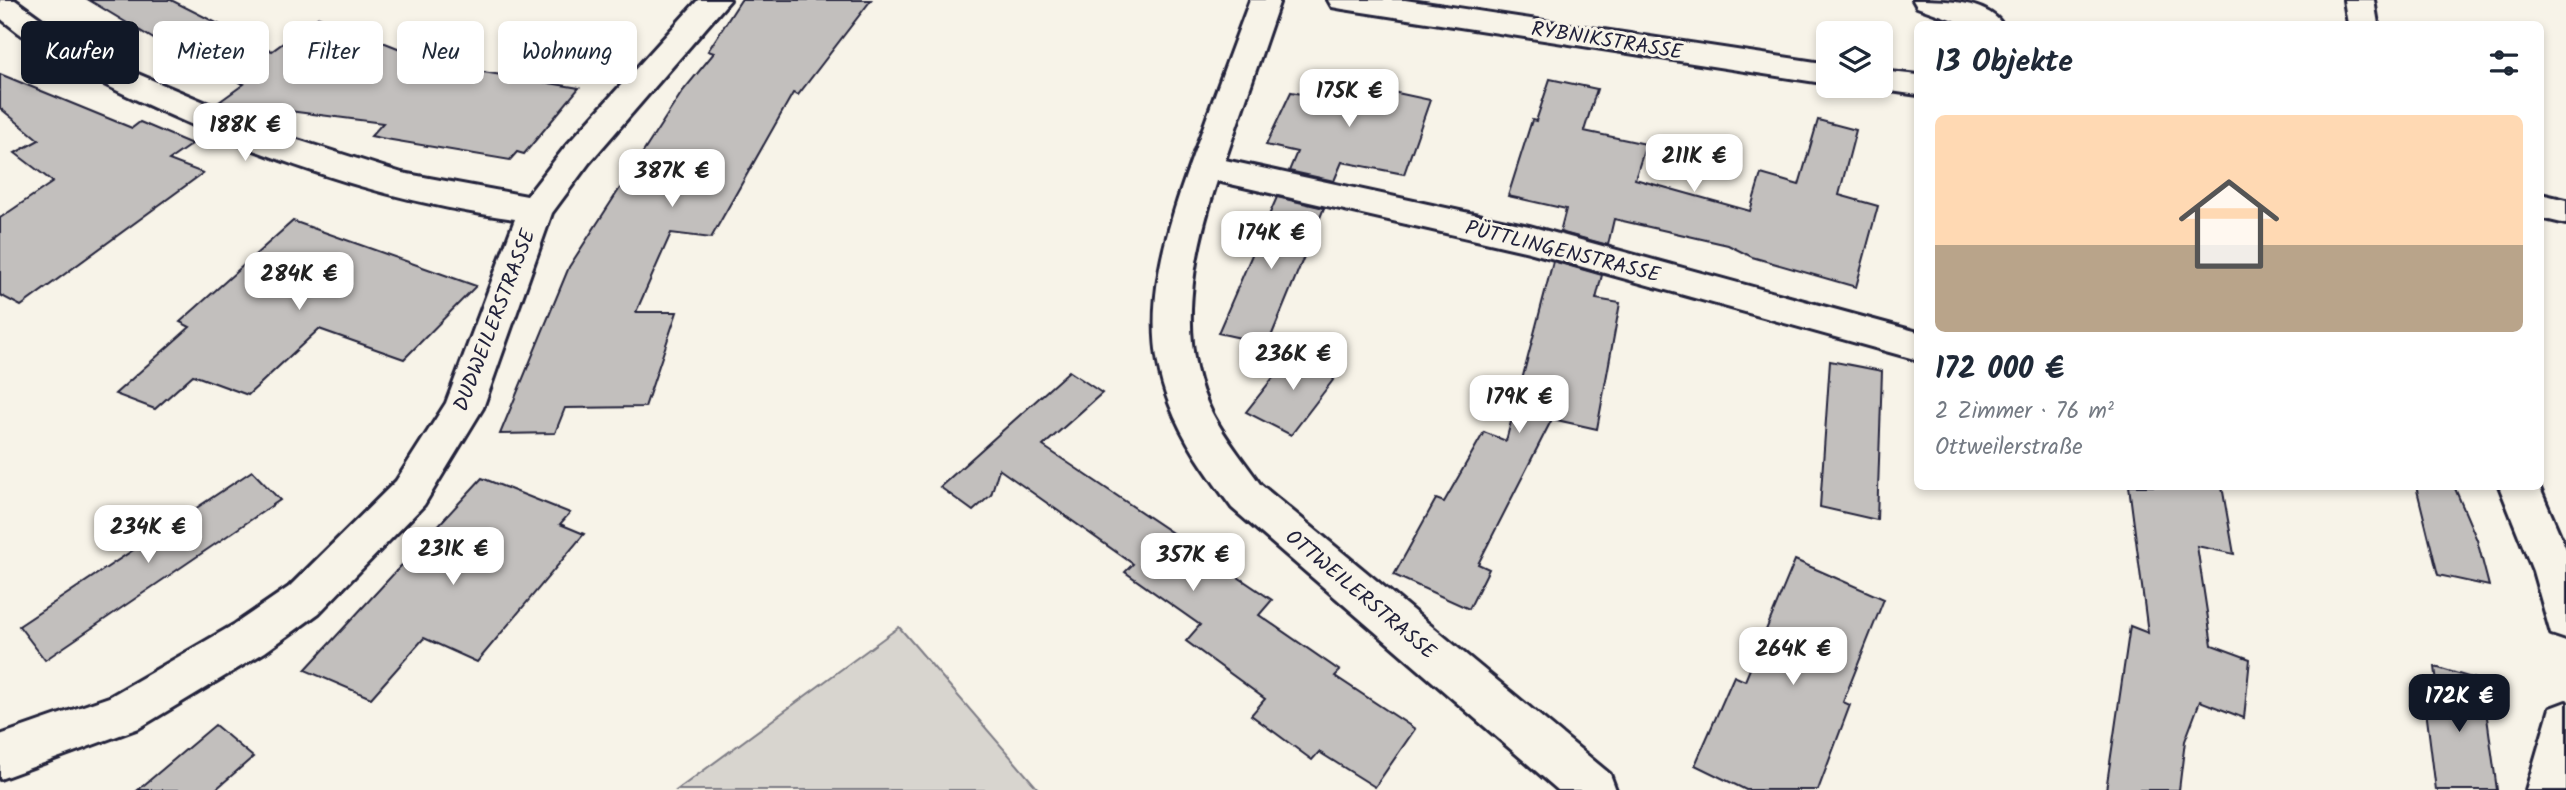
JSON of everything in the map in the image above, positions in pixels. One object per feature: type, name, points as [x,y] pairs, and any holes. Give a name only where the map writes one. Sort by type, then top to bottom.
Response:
[{"type":"street","name":"DUDWEILERSTRASSE","points":[[0,757],[123,713],[250,638],[304,600],[410,494],[464,408],[536,209],[577,155],[715,0]]},
{"type":"street","name":"OTTWEILERSTRASSE","points":[[1265,0],[1180,240],[1173,308],[1177,356],[1186,399],[1207,442],[1246,496],[1592,790]]},
{"type":"street","name":"RYBNIKSTRASSE","points":[[1343,0],[1816,72]]},
{"type":"street","points":[[1928,0],[1983,21]]},
{"type":"street","points":[[2359,0],[2362,21]]},
{"type":"street","points":[[0,3],[76,57],[138,89],[249,136],[358,173],[428,193],[536,209]]},
{"type":"street","points":[[1893,82],[1914,85]]},
{"type":"street","name":"PÜTTLINGENSTRASSE","points":[[1205,167],[1529,239],[1914,345]]},
{"type":"street","points":[[2544,207],[2566,212]]},
{"type":"street","points":[[2521,490],[2554,570],[2566,620]]},
{"type":"street","points":[[2549,790],[2566,723]]},
{"type":"shaded area","points":[[899,627],[1039,790],[677,790]]},
{"type":"building","points":[[89,0],[171,0],[213,21],[153,21],[153,39],[139,30],[139,21],[124,21]]},
{"type":"building","points":[[741,0],[871,0],[798,95],[793,93],[711,238],[671,233],[636,312],[677,312],[645,407],[565,408],[555,433],[500,434],[569,267],[682,92],[714,53],[708,51]]},
{"type":"building","points":[[319,17],[329,21],[313,21]]},
{"type":"building","points":[[383,42],[397,48],[397,84],[484,84],[484,72],[498,74],[498,84],[555,84],[579,88],[524,154],[517,152],[510,160],[371,136],[383,123],[219,102],[244,84],[269,84],[269,49],[272,51],[283,43],[283,84],[383,84]]},
{"type":"building","points":[[0,74],[132,128],[140,122],[192,144],[169,160],[203,173],[21,306],[0,295],[0,218],[53,182],[15,153],[39,140],[0,108]]},
{"type":"building","points":[[1327,78],[1430,100],[1404,174],[1342,162],[1334,181],[1289,171],[1297,152],[1266,145],[1291,92],[1317,97]]},
{"type":"building","points":[[1550,79],[1597,89],[1584,131],[1646,144],[1635,179],[1750,211],[1761,174],[1799,185],[1818,120],[1856,130],[1839,195],[1878,206],[1856,287],[1752,257],[1728,245],[1614,219],[1608,245],[1560,232],[1566,209],[1508,196],[1532,120],[1536,121]]},
{"type":"building","points":[[1277,197],[1324,208],[1268,344],[1218,333]]},
{"type":"building","points":[[293,221],[476,286],[404,359],[319,329],[248,395],[193,375],[155,409],[115,394],[190,327],[180,322]]},
{"type":"building","points":[[1553,261],[1602,275],[1596,299],[1620,303],[1597,429],[1552,419],[1478,564],[1489,569],[1469,609],[1394,575],[1436,499],[1444,502],[1484,432],[1506,441]]},
{"type":"building","points":[[1295,350],[1340,371],[1291,435],[1246,412]]},
{"type":"building","points":[[1830,361],[1882,371],[1877,520],[1820,507]]},
{"type":"building","points":[[1069,371],[1102,393],[1043,446],[1272,600],[1259,615],[1340,671],[1335,676],[1415,729],[1375,787],[1319,752],[1312,760],[1251,715],[1265,699],[1186,641],[1200,625],[1125,572],[1133,564],[999,469],[991,495],[973,511],[940,487]]},
{"type":"building","points":[[252,471],[280,500],[45,660],[19,626]]},
{"type":"building","points":[[482,478],[570,513],[560,524],[584,534],[477,662],[424,638],[371,698],[305,670]]},
{"type":"building","points":[[2130,490],[2223,490],[2234,554],[2197,546],[2212,645],[2250,659],[2244,718],[2200,701],[2185,741],[2179,790],[2106,790],[2130,626],[2148,633]]},
{"type":"building","points":[[2417,490],[2456,490],[2477,540],[2489,586],[2438,575]]},
{"type":"building","points":[[1795,560],[1884,599],[1843,702],[1850,705],[1818,790],[1746,790],[1695,765],[1734,676],[1745,681]]},
{"type":"building","points":[[2435,667],[2482,681],[2497,790],[2436,790],[2423,686],[2438,690]]},
{"type":"building","points":[[215,725],[253,757],[215,790],[138,790]]}]
